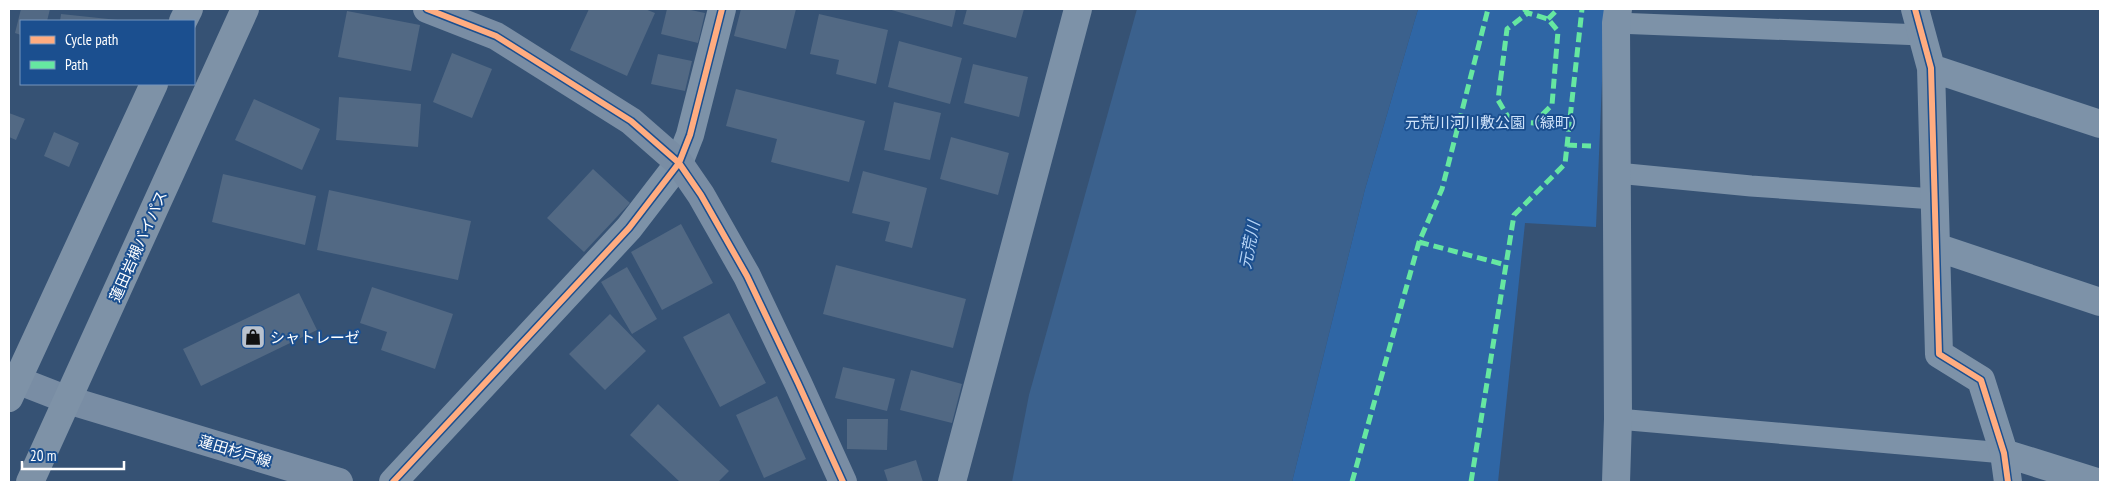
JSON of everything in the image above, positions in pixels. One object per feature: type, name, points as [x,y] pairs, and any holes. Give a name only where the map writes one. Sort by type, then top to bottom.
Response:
[{"type":"highway","name":"蓮田岩槻バイパス","points":[[30,482],[245,9]]},
{"type":"highway","points":[[11,385],[154,85]]},
{"type":"street","points":[[427,9],[496,36],[631,121],[679,163],[701,195],[747,276],[843,482]]},
{"type":"street","points":[[393,482],[629,228],[679,163],[690,136],[722,9]]},
{"type":"street","points":[[952,482],[1078,9]]},
{"type":"street","points":[[1915,9],[1931,68],[1938,354],[1981,380],[2004,453],[2008,482]]},
{"type":"street","points":[[1616,482],[1618,420],[1617,16]]},
{"type":"street","points":[[1931,68],[2100,124]]},
{"type":"street","points":[[1936,247],[2100,302]]},
{"type":"street","name":"蓮田杉戸線","points":[[11,385],[68,400],[339,482]]},
{"type":"street","points":[[2004,453],[2096,482]]},
{"type":"lane","points":[[1617,16],[1922,35]]},
{"type":"lane","points":[[1617,173],[1751,186],[1934,199]]},
{"type":"lane","points":[[1618,420],[2004,453]]},
{"type":"green space","name":"元荒川河川敷公園（緑町）","points":[[1418,9],[1605,9],[1596,227],[1525,223],[1498,482],[1292,482],[1365,189]]},
{"type":"water","name":"元荒川","points":[[1137,9],[1418,9],[1365,189],[1292,482],[1012,482],[1029,395]]},
{"type":"building","points":[[21,9],[50,9],[47,20],[20,20],[20,35],[15,33]]},
{"type":"building","points":[[589,9],[645,9],[655,13],[627,76],[570,50]]},
{"type":"building","points":[[667,9],[686,9],[705,13],[698,43],[661,34]]},
{"type":"building","points":[[741,9],[796,9],[786,49],[734,36]]},
{"type":"building","points":[[888,9],[956,9],[952,27]]},
{"type":"building","points":[[967,9],[1024,9],[1016,38],[963,24]]},
{"type":"building","points":[[347,11],[420,25],[411,71],[338,57]]},
{"type":"building","points":[[61,14],[118,20],[60,20]]},
{"type":"building","points":[[819,14],[888,30],[876,84],[836,74],[839,60],[810,54]]},
{"type":"building","points":[[899,41],[962,58],[950,104],[888,87]]},
{"type":"building","points":[[452,53],[492,69],[472,118],[433,102]]},
{"type":"building","points":[[658,54],[692,61],[685,91],[651,84]]},
{"type":"building","points":[[973,64],[1028,77],[1019,117],[964,103]]},
{"type":"building","points":[[736,89],[865,121],[849,182],[771,162],[777,139],[726,126]]},
{"type":"building","points":[[339,97],[421,104],[418,147],[336,140]]},
{"type":"building","points":[[254,99],[320,129],[302,170],[235,140]]},
{"type":"building","points":[[894,102],[941,113],[930,160],[884,150]]},
{"type":"building","points":[[9,113],[25,119],[16,140],[9,137]]},
{"type":"building","points":[[54,132],[79,143],[69,167],[44,156]]},
{"type":"building","points":[[951,137],[1009,153],[998,195],[940,179]]},
{"type":"building","points":[[593,169],[630,203],[584,252],[547,218]]},
{"type":"building","points":[[863,171],[927,188],[912,248],[885,241],[890,222],[852,213]]},
{"type":"building","points":[[223,174],[316,196],[305,245],[212,222]]},
{"type":"building","points":[[329,190],[471,221],[458,280],[317,250]]},
{"type":"building","points":[[681,224],[713,283],[662,310],[631,252]]},
{"type":"building","points":[[836,265],[966,299],[953,348],[823,314]]},
{"type":"building","points":[[627,267],[657,319],[632,334],[601,282]]},
{"type":"building","points":[[372,287],[453,314],[435,369],[381,350],[387,332],[360,323]]},
{"type":"building","points":[[299,293],[317,330],[201,386],[183,349]]},
{"type":"building","points":[[729,313],[766,383],[720,407],[683,337]]},
{"type":"building","points":[[610,314],[646,351],[605,390],[569,354]]},
{"type":"building","points":[[843,367],[895,379],[887,411],[835,398]]},
{"type":"building","points":[[911,370],[962,384],[952,423],[900,410]]},
{"type":"building","points":[[777,396],[806,459],[764,478],[736,415]]},
{"type":"building","points":[[658,404],[729,471],[718,482],[680,482],[630,435]]},
{"type":"building","points":[[847,419],[888,419],[887,450],[847,449]]},
{"type":"building","points":[[916,460],[923,482],[888,482],[884,470]]},
{"type":"marked path","points":[[1352,482],[1419,242],[1442,189],[1488,9]]},
{"type":"marked path","points":[[1524,9],[1528,13],[1548,19],[1558,31],[1552,105],[1534,123],[1511,122],[1498,100],[1507,29],[1528,13]]},
{"type":"marked path","points":[[1548,19],[1558,9]]},
{"type":"marked path","points":[[1471,482],[1514,215],[1565,164],[1582,9]]},
{"type":"marked path","points":[[1567,145],[1591,146]]},
{"type":"marked path","points":[[1419,242],[1506,265]]},
{"type":"cycle path","points":[[427,9],[496,36],[631,121],[679,163],[701,195],[747,276],[843,482]]},
{"type":"cycle path","points":[[393,482],[629,228],[679,163],[690,135],[722,9]]},
{"type":"cycle path","points":[[1915,9],[1931,68],[1939,354],[1981,380],[2004,453],[2008,482]]},
{"type":"place","name":"シャトレーゼ","points":[[253,337]]}]
